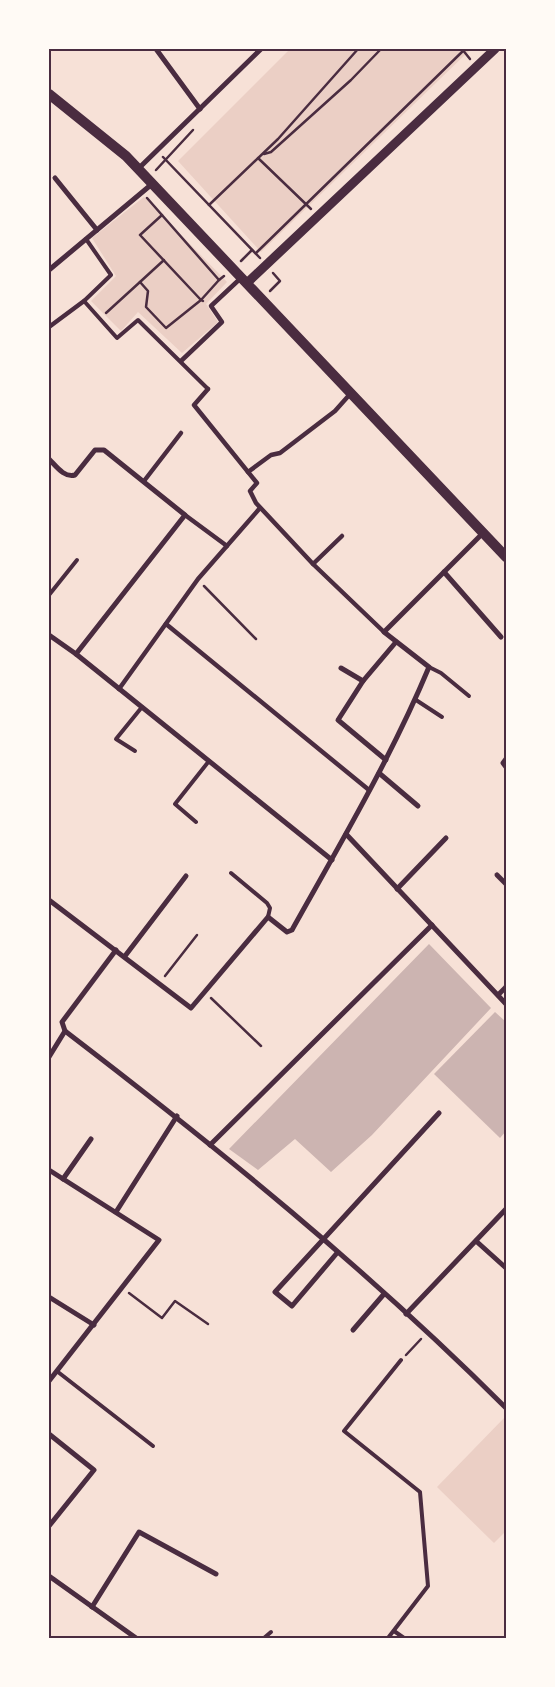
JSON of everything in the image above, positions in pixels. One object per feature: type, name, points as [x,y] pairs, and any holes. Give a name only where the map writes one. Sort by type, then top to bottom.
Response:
[{"type":"main road","points":[[49,94],[119,150],[153,183],[506,557]]},
{"type":"street","points":[[156,49],[200,109]]},
{"type":"street","points":[[138,169],[261,49]]},
{"type":"street","points":[[181,361],[222,322],[211,306],[266,265],[495,49]]},
{"type":"street","points":[[55,178],[97,230]]},
{"type":"street","points":[[49,270],[153,183]]},
{"type":"street","points":[[49,327],[84,301]]},
{"type":"street","points":[[49,900],[191,1008],[268,917],[287,932],[292,930],[386,760],[416,700],[429,667],[384,632],[313,564],[256,503],[250,490],[256,483],[194,405],[208,388]]},
{"type":"street","points":[[248,472],[271,455],[280,453],[335,411],[352,392]]},
{"type":"street","points":[[144,481],[181,433]]},
{"type":"street","points":[[49,459],[66,476],[71,476],[75,475],[95,450],[104,450],[227,546]]},
{"type":"street","points":[[119,689],[198,579],[260,508]]},
{"type":"street","points":[[76,654],[185,515]]},
{"type":"street","points":[[384,632],[484,532]]},
{"type":"street","points":[[313,564],[342,536]]},
{"type":"street","points":[[444,572],[501,637]]},
{"type":"street","points":[[166,624],[369,790]]},
{"type":"street","points":[[49,635],[76,654],[332,860]]},
{"type":"street","points":[[386,760],[339,722],[339,717],[363,682],[396,642]]},
{"type":"street","points":[[341,668],[363,682]]},
{"type":"street","points":[[506,758],[503,763],[506,767]]},
{"type":"street","points":[[379,773],[418,806]]},
{"type":"street","points":[[346,834],[506,1004]]},
{"type":"street","points":[[397,889],[446,838]]},
{"type":"street","points":[[497,875],[506,884]]},
{"type":"street","points":[[125,956],[186,876]]},
{"type":"street","points":[[210,1145],[432,925]]},
{"type":"street","points":[[116,950],[62,1022],[65,1031],[177,1116],[323,1239],[427,1333],[506,1408]]},
{"type":"street","points":[[498,995],[506,987]]},
{"type":"street","points":[[49,1057],[65,1031]]},
{"type":"street","points":[[337,1253],[292,1306],[275,1292],[439,1113]]},
{"type":"street","points":[[116,1212],[177,1116]]},
{"type":"street","points":[[63,1179],[91,1139]]},
{"type":"street","points":[[49,1170],[159,1240],[58,1372],[49,1381]]},
{"type":"street","points":[[406,1314],[506,1209]]},
{"type":"street","points":[[476,1241],[506,1268]]},
{"type":"street","points":[[353,1330],[384,1294]]},
{"type":"street","points":[[49,1297],[94,1325]]},
{"type":"street","points":[[49,1434],[94,1470],[49,1526]]},
{"type":"street","points":[[92,1606],[138,1532],[216,1574]]},
{"type":"street","points":[[49,1576],[136,1638]]},
{"type":"lane","points":[[86,239],[111,275],[84,301],[117,338],[138,320],[208,388]]},
{"type":"lane","points":[[49,595],[77,560]]},
{"type":"lane","points":[[429,667],[441,673],[469,696]]},
{"type":"lane","points":[[416,700],[442,717]]},
{"type":"lane","points":[[135,751],[116,739],[142,707]]},
{"type":"lane","points":[[196,822],[175,804],[209,761]]},
{"type":"lane","points":[[230,873],[267,903],[270,908],[268,917]]},
{"type":"lane","points":[[388,1638],[428,1586],[420,1492],[344,1431],[401,1360]]},
{"type":"lane","points":[[58,1372],[154,1446]]},
{"type":"lane","points":[[394,1631],[404,1638]]},
{"type":"lane","points":[[264,1638],[271,1632]]},
{"type":"path","points":[[208,205],[261,155],[358,49]]},
{"type":"path","points":[[261,155],[271,152],[351,80],[381,49]]},
{"type":"path","points":[[256,253],[465,49]]},
{"type":"path","points":[[156,151],[256,253],[280,281],[263,298]]},
{"type":"path","points":[[258,158],[318,216]]},
{"type":"path","points":[[162,215],[140,235],[201,300],[211,306]]},
{"type":"path","points":[[99,319],[164,260]]},
{"type":"path","points":[[140,282],[148,291],[146,307],[166,328],[201,300],[219,280]]},
{"type":"path","points":[[198,579],[256,638]]},
{"type":"path","points":[[159,983],[197,935]]},
{"type":"path","points":[[204,992],[261,1046]]},
{"type":"path","points":[[122,1288],[162,1318],[175,1301],[208,1324]]},
{"type":"path","points":[[401,1360],[427,1333]]},
{"type":"shaded area","points":[[290,49],[471,49],[261,252],[178,161]]},
{"type":"shaded area","points":[[144,197],[227,282],[206,304],[218,322],[182,353],[138,312],[121,331],[91,301],[116,276],[92,238]]},
{"type":"shaded area","points":[[505,1417],[506,1531],[494,1543],[437,1487]]},
{"type":"building","points":[[429,944],[491,1008],[372,1135],[331,1172],[295,1139],[258,1170],[229,1149]]},
{"type":"building","points":[[495,1012],[506,1022],[506,1131],[500,1138],[434,1074]]}]
